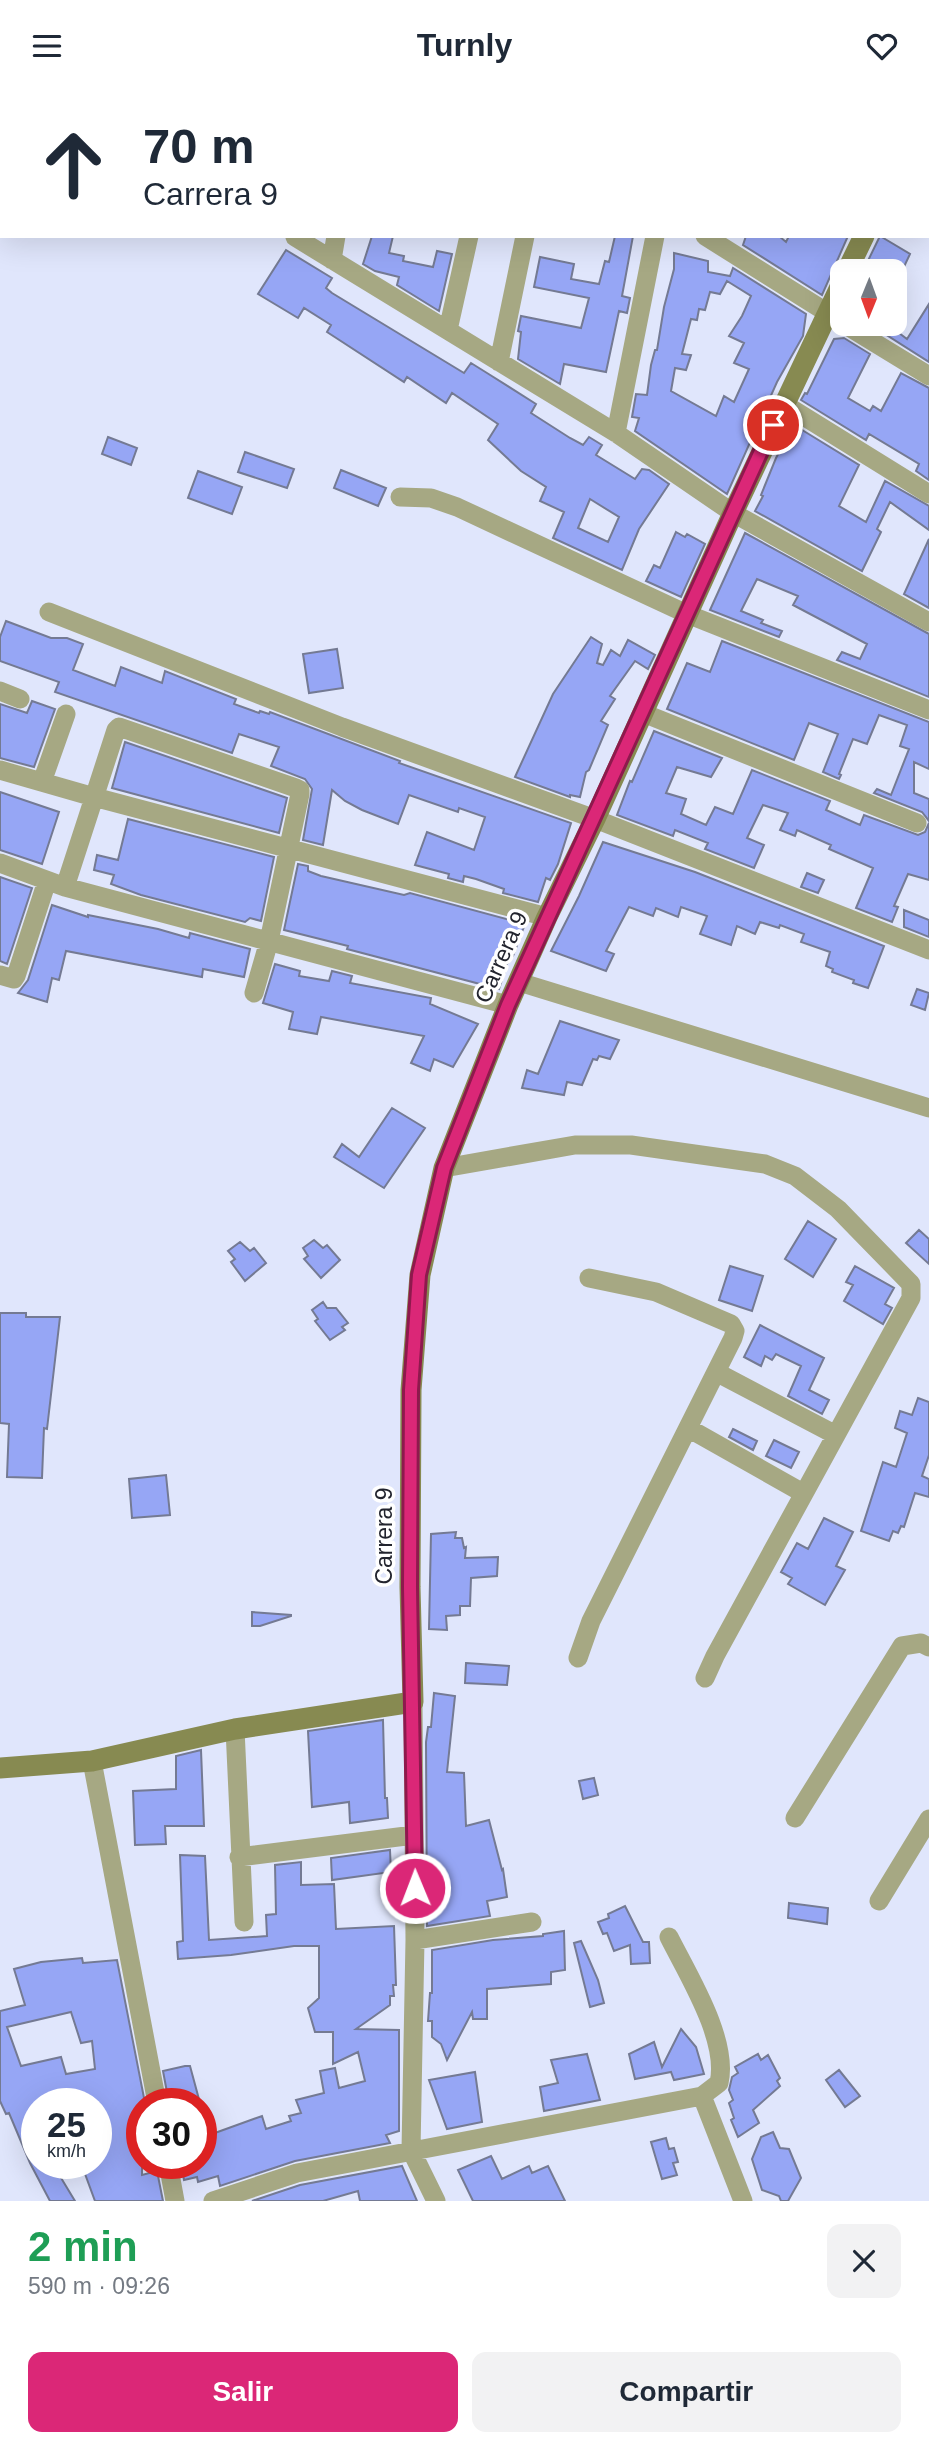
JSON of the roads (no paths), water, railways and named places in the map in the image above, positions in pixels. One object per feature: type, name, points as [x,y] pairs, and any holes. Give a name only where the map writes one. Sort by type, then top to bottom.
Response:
[{"type":"main road","points":[[853,259],[863,238]]},
{"type":"main road","name":"Carrera 9","points":[[413,1702],[410,1587],[411,1390],[419,1275],[444,1168],[508,1005],[733,513],[784,404],[830,332]]},
{"type":"main road","points":[[0,1768],[92,1761],[235,1729],[413,1702]]},
{"type":"street","points":[[297,238],[616,433],[733,513],[929,622]]},
{"type":"street","points":[[332,260],[337,238]]},
{"type":"street","points":[[448,331],[469,238]]},
{"type":"street","points":[[499,362],[525,238]]},
{"type":"street","points":[[616,433],[655,238]]},
{"type":"street","points":[[708,238],[830,315]]},
{"type":"street","points":[[864,336],[929,376]]},
{"type":"street","points":[[784,404],[929,494]]},
{"type":"street","points":[[400,497],[431,498],[457,507],[687,614],[929,710]]},
{"type":"street","points":[[49,612],[342,727],[595,819],[929,950]]},
{"type":"street","points":[[0,691],[20,699]]},
{"type":"street","points":[[643,713],[918,823]]},
{"type":"street","points":[[42,782],[66,714]]},
{"type":"street","points":[[0,975],[14,979],[16,976],[94,797],[116,730],[124,727],[300,790],[290,849],[254,993]]},
{"type":"street","points":[[0,770],[547,917]]},
{"type":"street","points":[[0,863],[56,884],[508,1005]]},
{"type":"street","points":[[519,982],[929,1108]]},
{"type":"street","points":[[444,1168],[575,1145],[631,1145],[765,1164],[795,1176],[838,1209],[911,1284],[911,1299],[835,1434],[705,1678]]},
{"type":"street","points":[[578,1658],[591,1621],[735,1331],[731,1324],[656,1292],[589,1278]]},
{"type":"street","points":[[716,1372],[835,1434]]},
{"type":"street","points":[[688,1428],[803,1493]]},
{"type":"street","points":[[795,1818],[902,1646],[921,1643],[929,1647]]},
{"type":"street","points":[[413,1702],[415,1940],[411,2150],[436,2201]]},
{"type":"street","points":[[235,1729],[244,1922]]},
{"type":"street","points":[[92,1761],[154,2088]]},
{"type":"street","points":[[879,1901],[929,1819]]},
{"type":"street","points":[[239,1857],[414,1835]]},
{"type":"street","points":[[415,1940],[532,1922]]},
{"type":"street","points":[[213,2201],[297,2173],[702,2096],[719,2083],[721,2075],[714,2027],[668,1937]]},
{"type":"street","points":[[702,2096],[743,2201]]},
{"type":"street","points":[[171,2179],[176,2201]]}]
